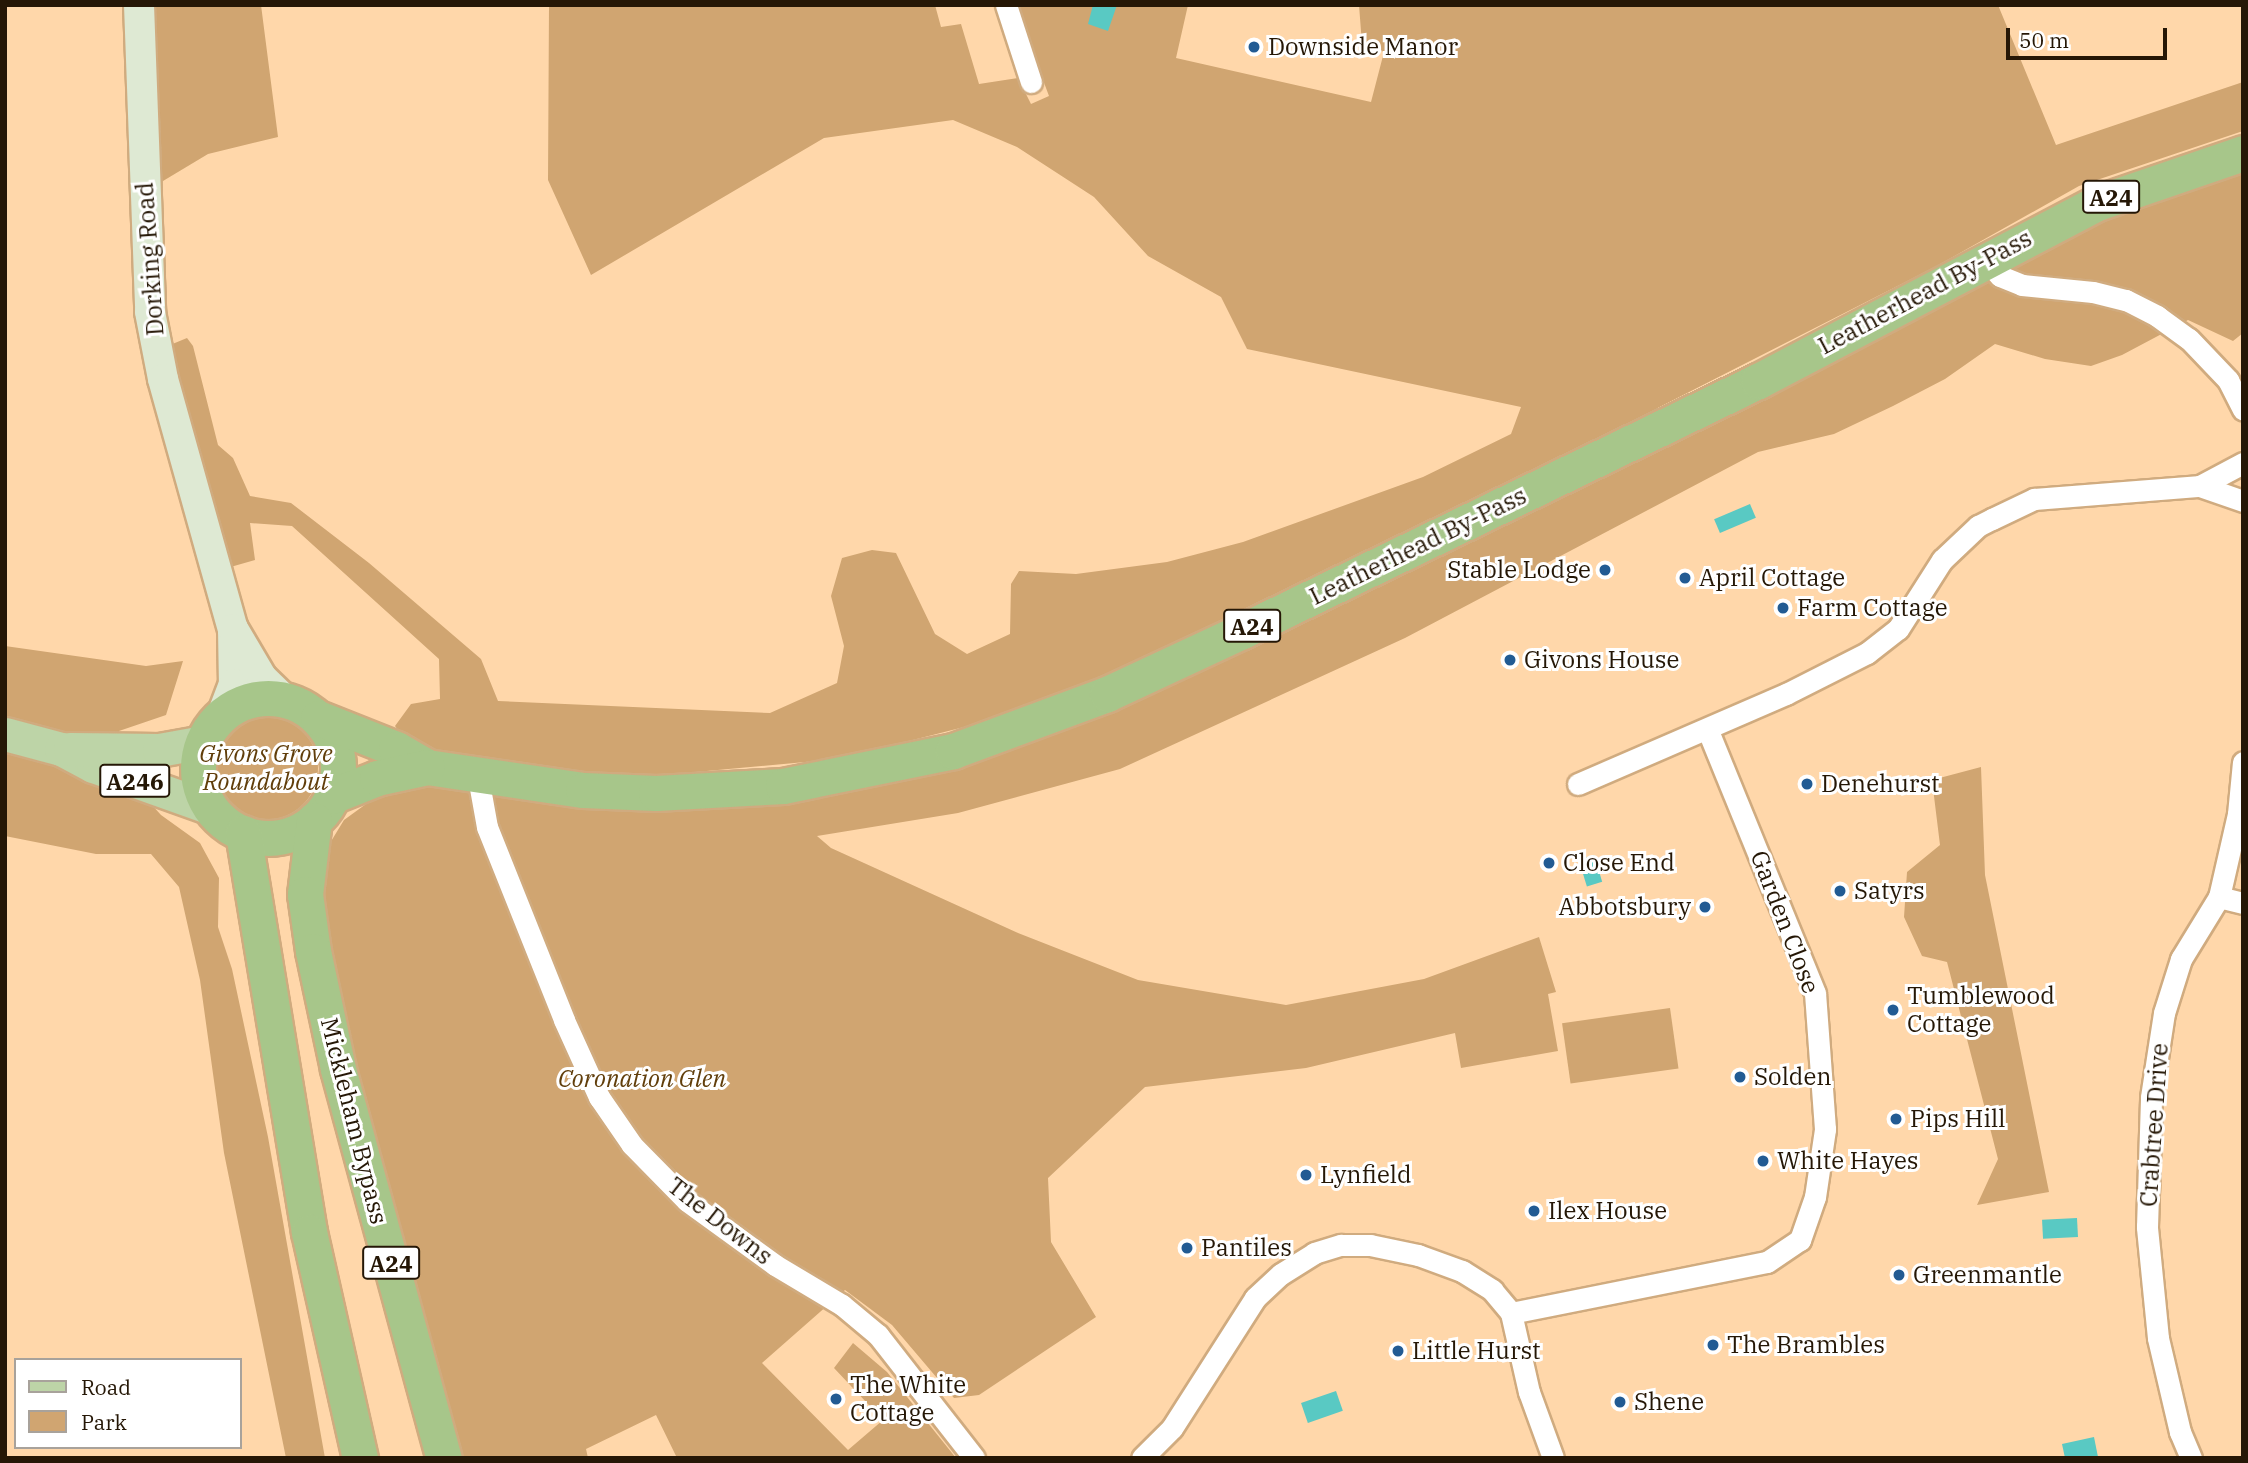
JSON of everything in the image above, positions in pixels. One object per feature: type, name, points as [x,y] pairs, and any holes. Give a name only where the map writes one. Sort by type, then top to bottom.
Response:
[{"type":"highway","name":"Leatherhead By-Pass","points":[[318,718],[396,749],[427,767],[478,777],[583,790],[719,791],[833,778],[953,751],[1107,694],[1254,625],[1758,381],[2097,203],[2243,153]]},
{"type":"highway","points":[[285,700],[318,718],[335,750],[338,773],[323,808],[281,837],[243,833],[211,808],[201,788],[198,765],[212,729],[241,703],[285,700]]},
{"type":"highway","name":"Leatherhead By-Pass","points":[[323,808],[377,778],[427,767]]},
{"type":"highway","name":"Mickleham Bypass","points":[[323,808],[305,894],[313,951],[338,1069],[444,1458]]},
{"type":"highway","points":[[243,833],[309,1232],[360,1458]]},
{"type":"main road","name":"Dorking Road","points":[[139,5],[149,312],[163,379],[233,629],[234,684],[212,729]]},
{"type":"main road","name":"Dorking Road","points":[[233,629],[262,678],[285,700]]},
{"type":"main road","name":"A246","points":[[61,749],[159,750],[212,729]]},
{"type":"main road","name":"A246","points":[[5,734],[61,749],[93,766],[211,808]]},
{"type":"street","points":[[1006,5],[1031,82]]},
{"type":"street","points":[[1986,260],[2000,276],[2022,285],[2093,292],[2126,300],[2157,316],[2189,339],[2228,380],[2243,409]]},
{"type":"street","points":[[1578,784],[1707,729],[1867,653],[1898,629],[1942,561],[1985,522],[2034,499],[2200,486],[2243,463]]},
{"type":"street","points":[[2200,486],[2243,501]]},
{"type":"street","name":"Garden Close","points":[[1511,1313],[1767,1262],[1800,1240],[1815,1198],[1825,1129],[1815,993],[1707,729]]},
{"type":"street","name":"Crabtree Drive","points":[[2191,1458],[2180,1432],[2158,1338],[2147,1227],[2151,1097],[2164,1013],[2181,959],[2219,897],[2238,814],[2243,762]]},
{"type":"street","name":"The Downs","points":[[478,777],[487,827],[564,1020],[599,1097],[632,1145],[687,1201],[775,1265],[842,1305],[878,1335],[974,1458]]},
{"type":"street","points":[[2219,897],[2243,903]]},
{"type":"street","points":[[1142,1458],[1172,1428],[1255,1298],[1281,1273],[1314,1253],[1341,1245],[1370,1245],[1418,1255],[1462,1271],[1492,1290],[1511,1313],[1529,1392],[1553,1458]]},
{"type":"green space","points":[[146,5],[261,5],[278,137],[208,154],[158,184]]},
{"type":"green space","points":[[549,5],[935,5],[941,27],[961,24],[979,84],[1018,78],[1031,104],[1049,96],[1015,5],[1188,5],[1176,58],[1371,102],[1384,52],[1362,44],[1359,5],[1998,5],[2056,145],[2243,82],[2243,131],[2079,186],[1935,267],[1530,473],[1107,676],[972,725],[838,759],[674,774],[549,776],[462,765],[405,740],[395,726],[411,704],[440,699],[439,659],[292,526],[250,523],[255,560],[227,568],[170,345],[187,338],[193,346],[218,445],[233,458],[250,496],[291,503],[369,563],[481,659],[498,701],[770,713],[837,683],[844,646],[831,596],[842,558],[872,550],[896,553],[935,634],[967,654],[1010,634],[1011,584],[1019,571],[1076,574],[1167,562],[1243,542],[1423,477],[1511,434],[1521,407],[1247,349],[1221,297],[1148,256],[1094,197],[1017,147],[953,120],[824,138],[591,275],[548,180]]},
{"type":"green space","name":"Coronation Glen","points":[[2243,164],[2243,333],[2233,341],[2188,320],[2122,355],[2091,366],[2045,359],[1995,344],[1945,379],[1893,406],[1834,434],[1758,452],[1405,638],[1120,769],[958,813],[817,836],[831,848],[1018,933],[1138,980],[1286,1005],[1424,979],[1539,937],[1556,992],[1548,994],[1558,1051],[1461,1068],[1455,1033],[1306,1068],[1145,1087],[1048,1178],[1051,1242],[1096,1317],[979,1395],[954,1398],[892,1325],[845,1290],[762,1363],[848,1450],[883,1420],[834,1368],[853,1343],[887,1372],[956,1458],[677,1458],[656,1415],[586,1449],[588,1458],[457,1458],[392,1222],[320,901],[330,843],[344,820],[377,796],[417,785],[563,804],[886,779],[1703,425],[1861,347],[2132,201]]},
{"type":"green space","points":[[5,646],[146,666],[183,661],[166,715],[119,731],[131,782],[161,815],[200,843],[219,878],[218,927],[232,969],[268,1137],[325,1458],[286,1458],[224,1153],[200,980],[179,887],[151,854],[96,854],[5,836]]},
{"type":"green space","name":"Givons Grove Roundabout","points":[[266,716],[286,720],[303,731],[314,748],[318,768],[314,788],[303,805],[286,816],[266,820],[246,816],[229,805],[218,788],[214,768],[218,748],[229,731],[246,720]]},
{"type":"green space","points":[[1981,767],[1985,875],[2049,1192],[1977,1205],[1998,1159],[1947,962],[1922,956],[1904,917],[1907,872],[1940,845],[1932,780]]},
{"type":"green space","points":[[1670,1008],[1678,1068],[1571,1084],[1562,1023]]},
{"type":"water","points":[[1093,5],[1117,5],[1108,31],[1088,24]]},
{"type":"water","points":[[1750,504],[1756,518],[1720,533],[1714,519]]},
{"type":"water","points":[[1594,855],[1602,882],[1587,886],[1579,860]]},
{"type":"water","points":[[2077,1218],[2078,1237],[2043,1239],[2042,1220]]},
{"type":"water","points":[[1336,1391],[1343,1411],[1308,1423],[1301,1403]]},
{"type":"water","points":[[2094,1437],[2098,1457],[2065,1458],[2062,1444]]},
{"type":"place","name":"Downside Manor","points":[[1254,47]]},
{"type":"place","name":"Stable Lodge","points":[[1605,570]]},
{"type":"place","name":"April Cottage","points":[[1685,578]]},
{"type":"place","name":"Farm Cottage","points":[[1783,608]]},
{"type":"place","name":"Givons House","points":[[1510,660]]},
{"type":"place","name":"Denehurst","points":[[1807,784]]},
{"type":"place","name":"Close End","points":[[1549,863]]},
{"type":"place","name":"Satyrs","points":[[1840,891]]},
{"type":"place","name":"Abbotsbury","points":[[1705,907]]},
{"type":"place","name":"Tumblewood Cottage","points":[[1893,1010]]},
{"type":"place","name":"Solden","points":[[1740,1077]]},
{"type":"place","name":"Pips Hill","points":[[1896,1119]]},
{"type":"place","name":"White Hayes","points":[[1763,1161]]},
{"type":"place","name":"Lynfield","points":[[1306,1175]]},
{"type":"place","name":"Ilex House","points":[[1534,1211]]},
{"type":"place","name":"Pantiles","points":[[1187,1248]]},
{"type":"place","name":"Greenmantle","points":[[1899,1275]]},
{"type":"place","name":"The Brambles","points":[[1713,1345]]},
{"type":"place","name":"Little Hurst","points":[[1398,1351]]},
{"type":"place","name":"The White Cottage","points":[[836,1399]]},
{"type":"place","name":"Shene","points":[[1620,1402]]}]
